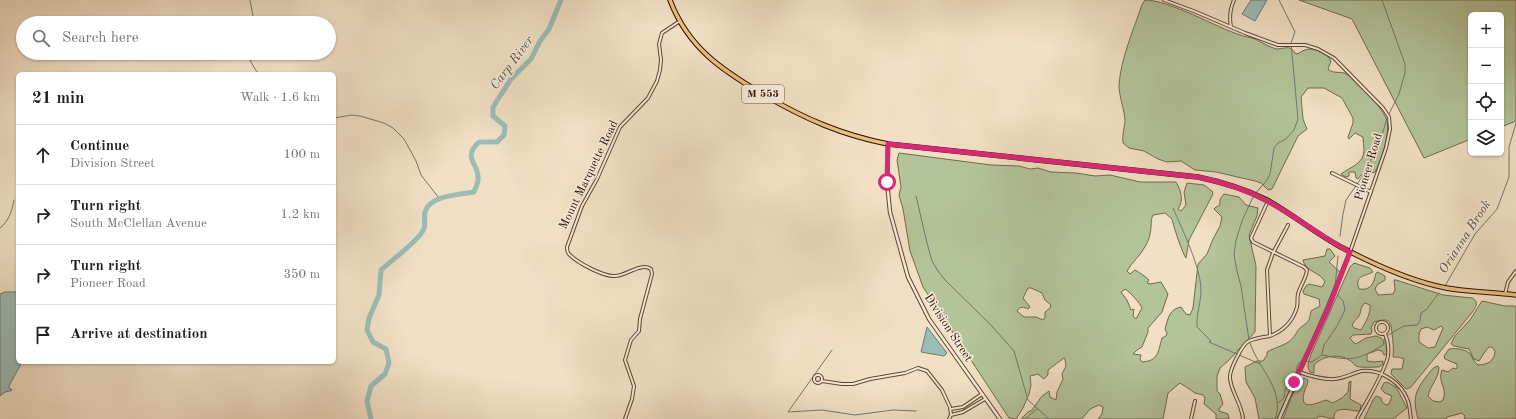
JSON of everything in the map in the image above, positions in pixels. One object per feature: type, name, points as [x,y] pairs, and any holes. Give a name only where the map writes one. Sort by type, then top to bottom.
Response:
[{"type":"main road","name":"M 553","points":[[670,0],[680,21],[708,57],[744,83],[791,110],[825,126],[866,139],[888,144],[1198,177],[1223,182],[1268,201],[1321,236],[1350,252],[1421,282],[1446,288],[1516,295]]},
{"type":"street","name":"Pioneer Road","points":[[1164,0],[1278,45],[1305,45],[1318,49],[1334,58],[1383,108],[1389,117],[1390,129],[1386,148],[1350,252],[1279,419]]},
{"type":"street","points":[[1231,27],[1229,15],[1235,0]]},
{"type":"street","name":"Mount Marquette Road","points":[[625,419],[634,386],[625,360],[631,340],[639,331],[640,319],[652,274],[651,269],[644,267],[616,276],[606,275],[574,258],[567,252],[566,247],[582,206],[597,179],[620,127],[648,98],[659,76],[661,60],[659,53],[659,39],[662,33],[680,21]]},
{"type":"street","name":"Division Street","points":[[888,144],[887,182],[890,212],[908,277],[929,319],[1000,419]]},
{"type":"street","points":[[1332,173],[1371,192]]},
{"type":"street","points":[[1243,419],[1241,406],[1230,382],[1230,372],[1245,343],[1254,339],[1270,336],[1282,330],[1293,315],[1296,308],[1298,293],[1307,276],[1307,270],[1304,267],[1253,242],[1251,238],[1268,201]]},
{"type":"street","points":[[1270,336],[1267,270],[1288,225]]},
{"type":"street","points":[[1505,294],[1508,282],[1516,271]]},
{"type":"street","points":[[1357,419],[1381,373],[1388,356],[1388,343],[1385,334],[1388,331],[1387,325],[1382,322],[1378,323],[1375,329],[1377,333],[1381,335],[1385,334]]},
{"type":"street","points":[[822,381],[821,376],[818,375],[814,378],[816,383],[822,381],[853,384],[870,379],[905,373],[918,368],[927,371],[942,390],[951,409],[949,419]]},
{"type":"street","points":[[1299,372],[1315,377],[1331,379],[1362,371],[1381,373],[1392,379],[1402,390],[1408,400],[1411,419]]},
{"type":"street","points":[[951,409],[963,407],[982,394]]},
{"type":"street","points":[[951,415],[963,412],[985,399]]},
{"type":"street","points":[[1191,419],[1196,402]]},
{"type":"green space","points":[[1145,0],[1167,4],[1242,36],[1255,39],[1277,49],[1290,48],[1298,54],[1305,50],[1312,49],[1320,51],[1326,55],[1331,61],[1328,69],[1333,72],[1346,74],[1353,79],[1370,96],[1385,116],[1388,126],[1386,140],[1380,162],[1375,172],[1361,175],[1358,179],[1356,178],[1355,172],[1349,172],[1349,176],[1346,177],[1341,174],[1356,165],[1362,159],[1364,150],[1363,137],[1355,133],[1349,139],[1348,137],[1353,123],[1353,118],[1342,98],[1324,88],[1308,88],[1301,97],[1303,119],[1307,129],[1298,136],[1272,189],[1268,190],[1261,183],[1255,181],[1216,172],[1195,170],[1181,161],[1167,162],[1144,151],[1129,148],[1123,143],[1125,117],[1120,95],[1120,75],[1131,35]]},
{"type":"green space","points":[[1299,0],[1516,0],[1516,121],[1504,126],[1504,12],[1468,12],[1468,140],[1424,158],[1352,19]]},
{"type":"green space","points":[[899,153],[991,165],[1019,166],[1030,169],[1038,168],[1051,172],[1076,173],[1095,176],[1110,175],[1140,182],[1176,182],[1181,196],[1181,203],[1178,209],[1181,211],[1186,205],[1184,192],[1187,183],[1204,185],[1212,191],[1213,194],[1189,240],[1186,258],[1178,240],[1172,219],[1165,213],[1153,215],[1150,235],[1147,243],[1127,271],[1130,274],[1135,270],[1137,271],[1149,280],[1147,283],[1150,284],[1161,282],[1168,294],[1162,312],[1148,328],[1148,332],[1142,347],[1133,354],[1141,355],[1140,359],[1142,362],[1152,360],[1157,354],[1162,338],[1166,336],[1167,333],[1165,329],[1171,312],[1181,307],[1186,314],[1190,315],[1193,308],[1198,264],[1207,254],[1220,226],[1222,217],[1214,209],[1220,205],[1222,196],[1224,194],[1239,197],[1246,205],[1258,208],[1257,216],[1249,235],[1256,266],[1255,332],[1220,368],[1217,376],[1217,391],[1220,394],[1223,404],[1219,411],[1228,414],[1229,419],[1216,419],[1216,414],[1204,404],[1205,398],[1203,395],[1195,393],[1180,383],[1168,393],[1163,419],[1098,419],[1102,414],[1103,407],[1099,405],[1090,409],[1082,419],[1021,419],[1032,410],[1042,396],[1049,391],[1050,397],[1056,400],[1057,392],[1063,379],[1062,374],[1066,366],[1064,358],[1048,370],[1048,375],[1044,379],[1038,374],[1030,376],[1031,385],[1023,408],[1016,419],[1009,418],[923,287],[910,251],[903,209],[899,195],[901,187],[897,160]],"holes":[[[1028,288],[1042,293],[1045,300],[1051,305],[1045,312],[1045,317],[1043,320],[1036,317],[1024,317],[1017,311],[1018,309],[1024,307],[1028,309],[1030,307],[1023,298]],[[1125,289],[1135,298],[1142,308],[1136,319],[1133,316],[1134,309],[1131,310],[1127,300],[1121,292]]]},
{"type":"green space","points":[[1327,249],[1330,249],[1335,256],[1329,262],[1340,272],[1337,283],[1277,419],[1259,419],[1255,398],[1246,382],[1245,367],[1257,361],[1263,361],[1267,355],[1267,352],[1283,345],[1293,338],[1310,318],[1311,311],[1320,306],[1319,299],[1304,294],[1303,291],[1309,284],[1322,287],[1325,282],[1320,276],[1304,264],[1303,260],[1325,256]]},
{"type":"green space","points":[[1354,263],[1370,268],[1373,272],[1364,275],[1359,279],[1359,289],[1366,289],[1371,286],[1376,273],[1378,272],[1385,276],[1385,280],[1377,285],[1375,289],[1378,295],[1393,294],[1395,290],[1394,280],[1396,280],[1443,295],[1472,298],[1476,302],[1476,306],[1472,313],[1411,387],[1407,389],[1391,374],[1392,369],[1402,369],[1404,359],[1393,357],[1392,329],[1390,323],[1386,320],[1374,322],[1371,328],[1371,334],[1353,335],[1350,338],[1356,344],[1366,338],[1376,336],[1381,338],[1386,344],[1387,354],[1384,355],[1382,351],[1378,350],[1367,354],[1367,361],[1383,361],[1383,364],[1380,366],[1358,367],[1345,358],[1331,356],[1321,359],[1314,365],[1314,373],[1310,372],[1308,368],[1311,354],[1350,267]],"holes":[[[1365,303],[1370,305],[1370,312],[1361,330],[1354,328],[1352,325],[1359,316]],[[1441,326],[1443,328],[1435,347],[1428,348],[1419,342],[1419,334],[1421,329],[1427,327],[1434,330]]]},
{"type":"green space","points":[[1482,301],[1505,306],[1516,306],[1516,419],[1464,419],[1465,416],[1462,413],[1447,417],[1446,419],[1418,419],[1415,407],[1417,392],[1422,382],[1437,366],[1439,367],[1438,375],[1428,396],[1433,401],[1440,402],[1443,400],[1444,392],[1441,378],[1442,370],[1448,372],[1453,368],[1457,368],[1457,364],[1445,359],[1444,356],[1449,349],[1467,351],[1478,365],[1490,362],[1494,357],[1495,351],[1492,347],[1489,347],[1479,361],[1474,359],[1469,349],[1451,344],[1455,336],[1470,320]]},
{"type":"green space","points":[[1304,378],[1308,380],[1303,399],[1304,403],[1307,405],[1326,400],[1333,403],[1342,398],[1348,392],[1349,382],[1351,381],[1350,399],[1361,405],[1360,411],[1340,410],[1335,414],[1334,419],[1319,416],[1317,419],[1283,419],[1297,385]]},
{"type":"green space","points":[[1387,382],[1396,387],[1407,408],[1393,419],[1364,419],[1376,396],[1381,398],[1382,402],[1386,405],[1389,404],[1392,396],[1385,393],[1381,389],[1384,383]]},
{"type":"water","points":[[1251,0],[1267,0],[1255,21],[1242,14]]},
{"type":"water","points":[[5,292],[16,292],[16,364],[21,364],[9,386],[12,390],[5,392],[0,396],[0,294]]},
{"type":"water","points":[[927,327],[947,353],[944,356],[921,352]]},
{"type":"waterway","points":[[250,0],[253,16]]},
{"type":"waterway","name":"Carp River","points":[[371,419],[367,401],[371,386],[385,374],[389,363],[386,349],[373,342],[367,330],[369,318],[379,295],[381,270],[420,235],[425,226],[425,212],[428,206],[439,199],[474,192],[478,182],[478,174],[471,157],[474,148],[479,142],[497,142],[504,135],[505,126],[493,116],[493,107],[511,79],[531,59],[540,41],[549,29],[561,0]]},
{"type":"waterway","points":[[1249,340],[1241,286],[1234,255],[1236,240],[1242,221],[1254,195],[1267,180],[1270,174],[1274,148],[1278,143],[1286,139],[1294,130],[1298,119],[1291,43],[1295,32],[1279,0]]},
{"type":"waterway","points":[[1340,236],[1346,200],[1364,174],[1380,142],[1387,118],[1399,94],[1405,73],[1405,64],[1382,0]]},
{"type":"waterway","points":[[250,60],[257,72]]},
{"type":"waterway","points":[[336,118],[352,115],[360,116],[384,123],[393,128],[404,139],[416,161],[421,175],[439,198]]},
{"type":"waterway","name":"Orianna Brook","points":[[1445,286],[1475,234],[1497,209],[1509,177],[1509,147],[1516,123]]},
{"type":"waterway","points":[[916,196],[932,261],[945,280],[990,324],[1014,351],[1028,400],[1049,419]]},
{"type":"waterway","points":[[0,228],[10,216],[14,200]]},
{"type":"waterway","points":[[1173,208],[1195,260],[1198,271],[1201,295],[1197,327],[1211,341],[1209,342],[1260,364]]},
{"type":"waterway","points":[[1335,287],[1338,256]]},
{"type":"waterway","points":[[1322,354],[1324,345],[1337,326],[1345,310],[1343,301],[1336,293]]},
{"type":"waterway","name":"Orianna Brook","points":[[1388,335],[1404,326],[1417,325],[1420,321],[1421,313],[1426,310],[1439,293]]},
{"type":"waterway","name":"Orianna Brook","points":[[1278,403],[1284,398],[1285,389],[1292,381],[1298,364],[1302,361],[1312,362],[1322,355],[1347,359],[1360,357],[1383,345],[1385,336]]},
{"type":"waterway","points":[[1250,343],[1274,389],[1277,399],[1275,419]]},
{"type":"waterway","points":[[832,350],[788,412],[822,410],[855,415],[893,410],[916,411]]},
{"type":"waterway","points":[[1025,419],[1037,409]]},
{"type":"route","points":[[887,182],[888,144],[1198,177],[1223,182],[1253,193],[1286,212],[1321,236],[1350,252],[1328,309],[1294,382]]}]
